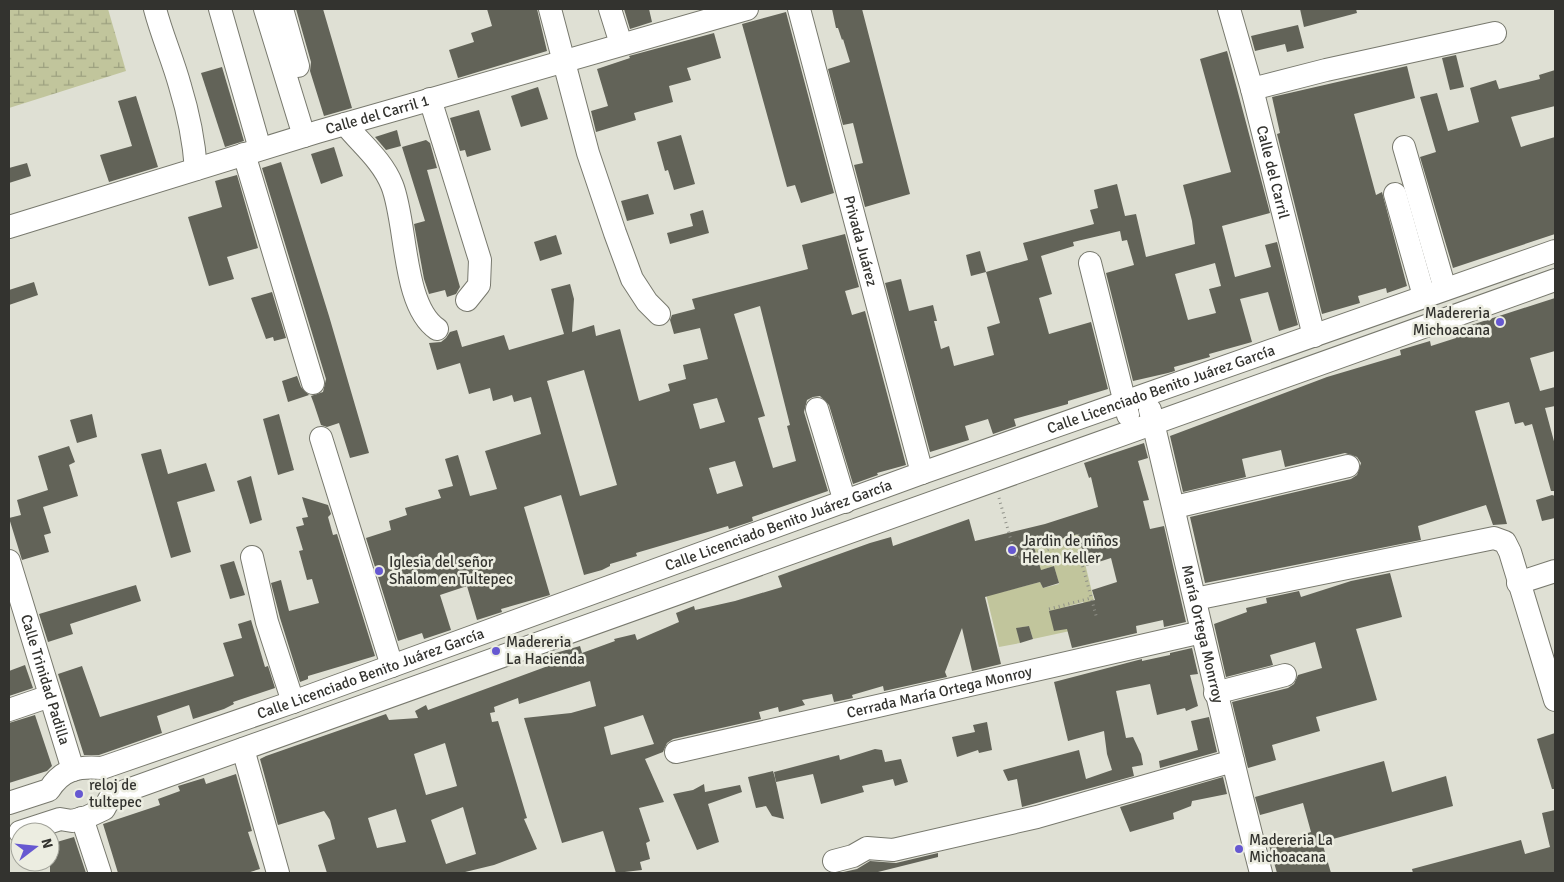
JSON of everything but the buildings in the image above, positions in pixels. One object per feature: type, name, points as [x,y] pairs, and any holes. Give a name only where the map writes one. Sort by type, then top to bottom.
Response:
[{"type":"street","points":[[155,9],[168,55],[180,85],[194,149],[196,169]]},
{"type":"street","points":[[220,9],[252,152],[313,383]]},
{"type":"street","points":[[265,9],[310,134]]},
{"type":"street","points":[[282,9],[310,134]]},
{"type":"street","points":[[550,9],[588,153],[615,233],[632,279],[647,302],[659,314]]},
{"type":"street","points":[[610,9],[621,44]]},
{"type":"street","name":"Privada Juárez","points":[[799,9],[922,473]]},
{"type":"street","name":"Calle del Carril","points":[[1229,9],[1252,89],[1314,336]]},
{"type":"street","name":"Calle del Carril 1","points":[[9,227],[310,134],[736,10]]},
{"type":"street","points":[[1252,89],[1326,70],[1495,33]]},
{"type":"street","points":[[430,99],[480,260],[479,285],[467,300]]},
{"type":"street","points":[[345,124],[378,162],[392,185],[407,267],[427,322],[437,328]]},
{"type":"street","points":[[1404,147],[1445,289]]},
{"type":"street","points":[[1395,194],[1424,296]]},
{"type":"street","name":"Calle Licenciado Benito Juárez García","points":[[9,803],[49,790],[58,777],[73,770],[89,767],[102,768],[293,702],[922,473],[1555,250]]},
{"type":"street","points":[[1090,263],[1133,432]]},
{"type":"street","name":"Calle Licenciado Benito Juárez García","points":[[56,822],[104,808],[111,796],[1133,432],[1153,423],[1255,389],[1555,280]]},
{"type":"street","name":"María Ortega Monrroy","points":[[1146,394],[1175,507],[1215,693],[1260,873]]},
{"type":"street","points":[[817,409],[846,502]]},
{"type":"street","points":[[322,438],[392,666]]},
{"type":"street","points":[[1175,507],[1348,466]]},
{"type":"street","points":[[1195,599],[1494,538],[1505,542],[1510,552],[1555,700]]},
{"type":"street","points":[[252,557],[267,622],[293,702]]},
{"type":"street","name":"Calle Trinidad Padilla","points":[[9,561],[73,770]]},
{"type":"street","points":[[1518,583],[1555,571]]},
{"type":"street","points":[[514,622],[523,648]]},
{"type":"street","name":"Cerrada María Ortega Monroy","points":[[676,752],[1202,632]]},
{"type":"street","points":[[1215,693],[1285,675]]},
{"type":"street","points":[[9,710],[50,696]]},
{"type":"street","points":[[243,749],[278,873]]},
{"type":"street","points":[[834,861],[853,856],[867,848],[893,850],[1018,821],[1233,761]]},
{"type":"street","points":[[102,768],[110,783],[111,796]]},
{"type":"street","points":[[49,790],[55,813],[71,818],[100,873]]},
{"type":"path","points":[[994,481],[1016,558],[1076,542],[1080,540],[1078,534]]},
{"type":"path","points":[[1076,542],[1097,619]]},
{"type":"path","points":[[1049,609],[1091,598]]},
{"type":"green space","points":[[9,9],[108,9],[126,71],[9,108]]},
{"type":"green space","points":[[1090,530],[1081,547],[1099,621],[1083,602],[1065,607],[1070,631],[1033,639],[1029,626],[1017,628],[1020,643],[999,647],[983,582],[1002,592],[1040,582],[1043,588],[1059,584],[1054,566],[1038,571],[1040,567],[1034,547]]},
{"type":"place","name":"Madereria Michoacana","points":[[1500,322]]},
{"type":"place","name":"Jardin de niños Helen Keller","points":[[1012,550]]},
{"type":"place","name":"Iglesia del señor Shalom en Tultepec","points":[[379,571]]},
{"type":"place","name":"Madereria La Hacienda","points":[[496,651]]},
{"type":"place","name":"reloj de tultepec","points":[[79,794]]},
{"type":"place","name":"Madereria La Michoacana","points":[[1239,849]]}]
